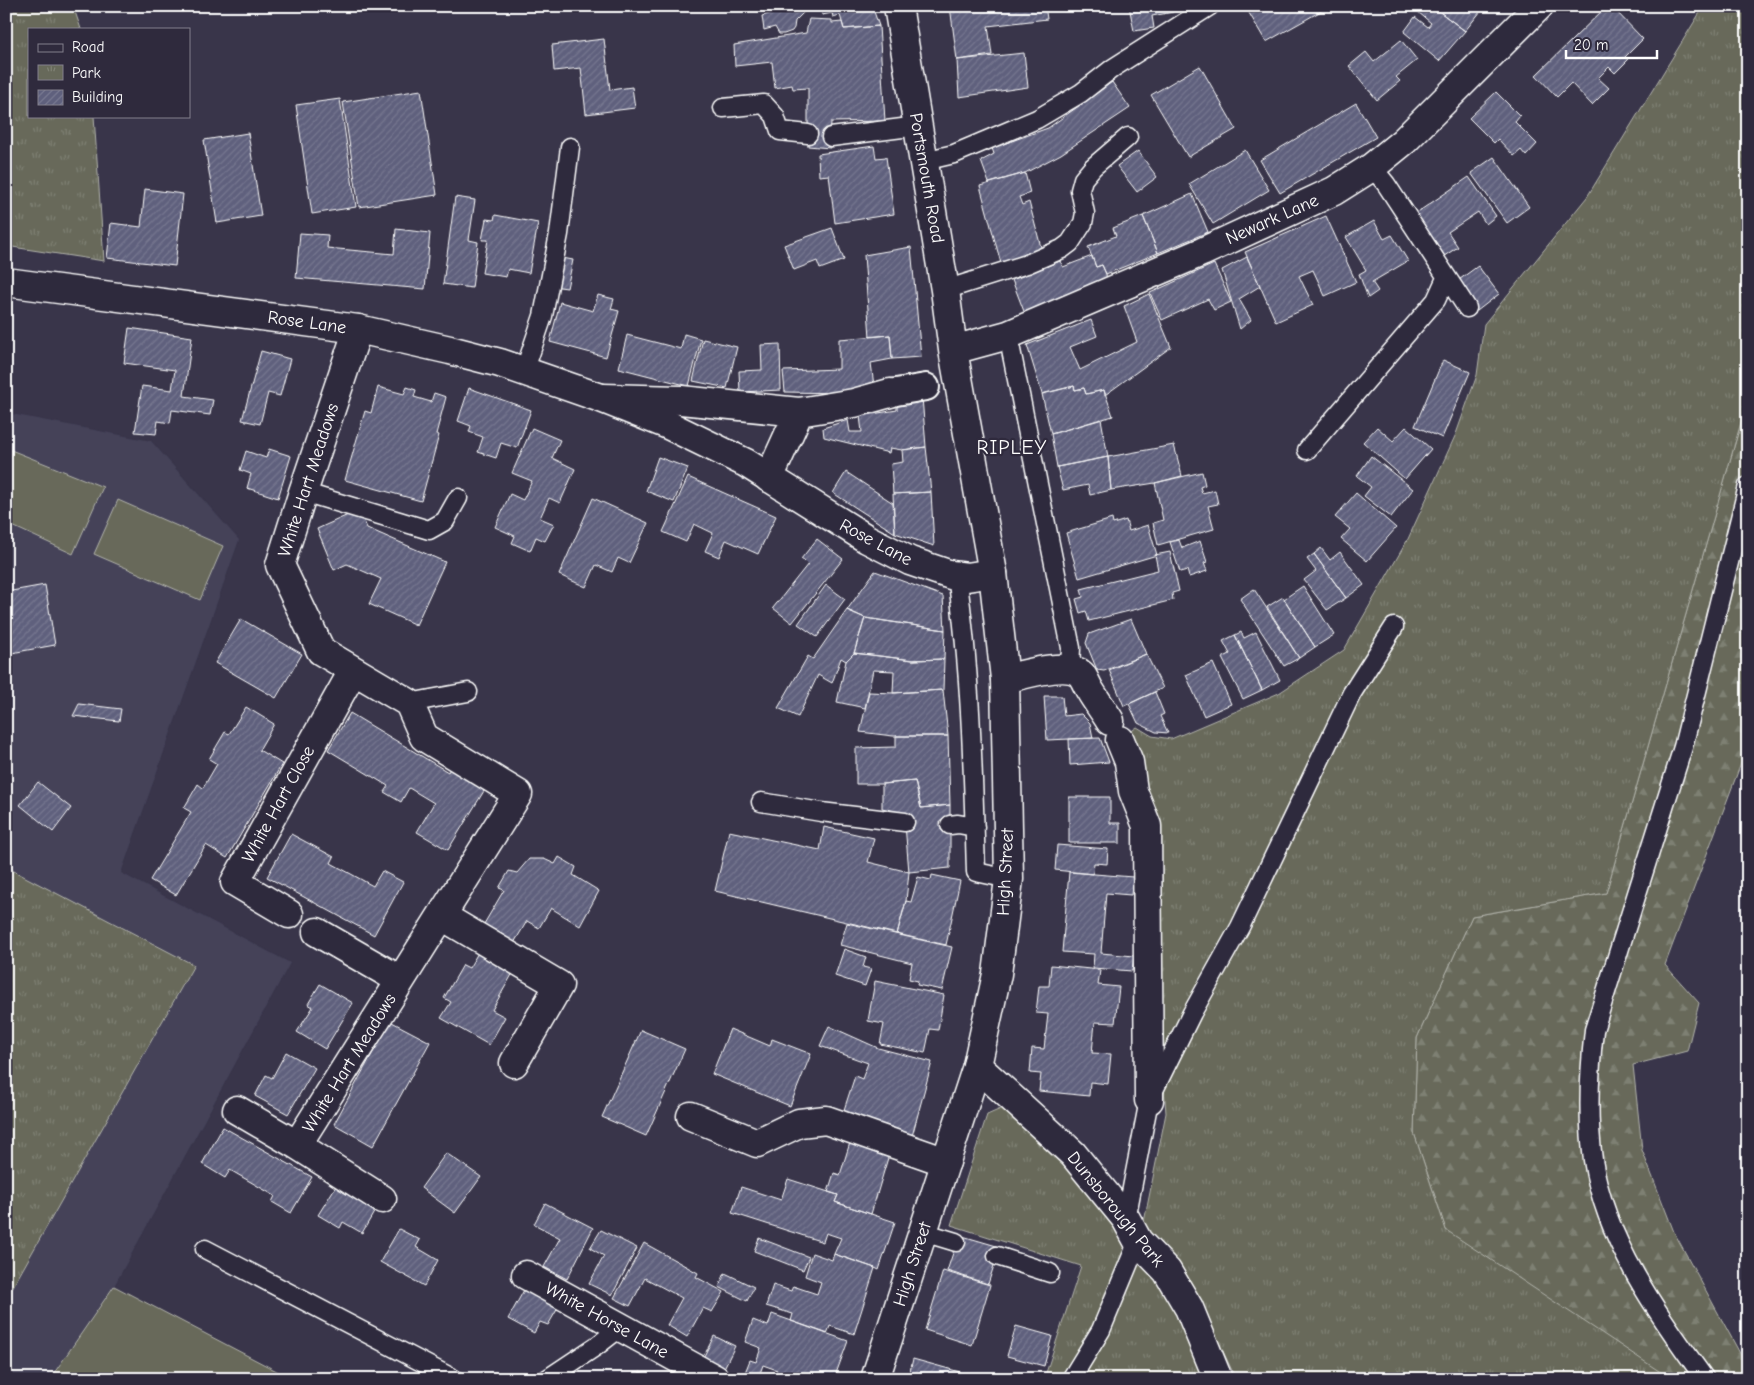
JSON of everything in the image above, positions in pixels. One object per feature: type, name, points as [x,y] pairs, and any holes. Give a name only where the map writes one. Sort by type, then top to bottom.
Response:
[{"type":"street","name":"Portsmouth Road","points":[[898,6],[945,290],[953,350]]},
{"type":"street","name":"Newark Lane","points":[[953,350],[1008,335],[1202,252],[1334,191],[1372,168],[1404,141],[1539,6]]},
{"type":"street","name":"Rose Lane","points":[[6,282],[358,329],[500,363],[601,398],[666,424],[746,464],[867,539],[928,568],[967,577],[993,573]]},
{"type":"street","name":"White Hart Meadows","points":[[297,1146],[518,794],[424,737],[409,702],[321,651],[280,565],[302,492],[358,329]]},
{"type":"street","name":"High Street","points":[[875,1379],[977,1066],[997,974],[1008,879],[1007,728],[993,573],[953,350]]},
{"type":"street","points":[[890,393],[926,387]]},
{"type":"street","name":"Rose Lane","points":[[601,398],[681,400],[799,412],[854,403],[890,393]]},
{"type":"street","points":[[769,478],[799,412]]},
{"type":"street","points":[[1004,680],[1037,672],[1070,669],[1082,676],[1115,731],[1128,762],[1133,791],[1147,826],[1149,1100]]},
{"type":"street","name":"White Hart Close","points":[[289,914],[235,882],[353,671]]},
{"type":"street","points":[[442,916],[559,985],[514,1063]]},
{"type":"street","name":"White Hart Meadows","points":[[317,932],[400,980]]},
{"type":"street","name":"Dunsborough Park","points":[[977,1066],[1073,1154],[1132,1230],[1167,1271],[1189,1308],[1218,1379]]},
{"type":"street","name":"White Hart Meadows","points":[[237,1110],[382,1199]]},
{"type":"street","points":[[691,1116],[757,1143],[799,1123],[826,1120],[946,1162]]},
{"type":"street","name":"White Horse Lane","points":[[526,1275],[715,1379]]},
{"type":"lane","points":[[924,161],[954,154],[984,143],[1037,119],[1081,93],[1114,68],[1210,6]]},
{"type":"lane","points":[[723,108],[764,104],[775,116],[780,131],[808,134]]},
{"type":"lane","points":[[831,137],[918,126]]},
{"type":"lane","points":[[945,290],[1027,264],[1062,249],[1070,243],[1083,223],[1085,213],[1080,190],[1083,179],[1093,167],[1128,137]]},
{"type":"lane","points":[[524,372],[543,316],[559,234],[570,147]]},
{"type":"lane","points":[[1372,168],[1386,184],[1467,308]]},
{"type":"lane","points":[[1307,450],[1436,300],[1446,278]]},
{"type":"lane","points":[[1008,335],[1071,648],[1070,669]]},
{"type":"lane","points":[[1705,1379],[1654,1306],[1622,1246],[1603,1200],[1594,1161],[1589,1115],[1589,1075],[1594,1030],[1683,747],[1748,486]]},
{"type":"lane","points":[[302,492],[429,530],[445,521],[458,498]]},
{"type":"lane","points":[[957,576],[963,615],[970,719],[976,872],[1008,879]]},
{"type":"lane","points":[[1071,1379],[1102,1330],[1132,1230],[1149,1100],[1192,1013],[1240,927],[1352,693],[1394,627]]},
{"type":"lane","points":[[409,702],[468,692]]},
{"type":"lane","points":[[761,802],[821,812],[905,822]]},
{"type":"lane","points":[[950,825],[958,824],[975,827]]},
{"type":"lane","points":[[923,1232],[956,1242]]},
{"type":"lane","points":[[205,1249],[454,1379]]},
{"type":"lane","points":[[997,1256],[1050,1273]]},
{"type":"lane","points":[[547,1379],[598,1345],[621,1327]]},
{"type":"shaded area","points":[[6,413],[151,441],[239,540],[121,873],[290,963],[114,1286],[50,1379],[6,1379]]},
{"type":"green space","points":[[6,6],[73,6],[81,28],[28,28],[28,118],[94,118],[104,261],[6,246]]},
{"type":"green space","points":[[1704,6],[1748,6],[1748,398],[1606,893],[1472,916],[1417,1038],[1414,1133],[1446,1230],[1671,1379],[1236,1379],[1194,1290],[1143,1227],[1166,1113],[1160,1033],[1125,736],[1137,727],[1152,736],[1171,739],[1279,693],[1344,650],[1408,539],[1456,434],[1477,375],[1484,324],[1587,197]]},
{"type":"green space","points":[[1748,398],[1748,745],[1665,965],[1699,1003],[1687,1051],[1633,1065],[1642,1150],[1674,1232],[1748,1368],[1748,1379],[1607,1379],[1446,1230],[1414,1133],[1417,1038],[1472,916],[1606,893]]},
{"type":"green space","points":[[6,448],[103,487],[73,554],[6,523]]},
{"type":"green space","points":[[118,500],[223,546],[200,600],[94,554]]},
{"type":"green space","points":[[6,867],[194,965],[6,1299]]},
{"type":"green space","points":[[1003,1108],[1069,1160],[1166,1284],[1207,1379],[1044,1379],[1081,1266],[951,1225],[987,1115]]},
{"type":"green space","points":[[114,1286],[292,1379],[50,1379]]},
{"type":"building","points":[[778,6],[810,6],[795,21],[792,31],[779,34],[775,27],[764,30],[762,16],[772,13]]},
{"type":"building","points":[[821,6],[872,6],[879,26],[844,29],[840,15],[833,17],[832,13],[822,15]]},
{"type":"building","points":[[950,6],[1045,6],[1047,19],[988,26],[992,55],[957,60]]},
{"type":"building","points":[[1129,6],[1172,6],[1173,12],[1152,16],[1154,28],[1134,31]]},
{"type":"building","points":[[1245,6],[1330,6],[1266,42]]},
{"type":"building","points":[[1422,6],[1432,6],[1465,31],[1439,61],[1404,32],[1415,17],[1428,27],[1431,23],[1418,12]]},
{"type":"building","points":[[1432,6],[1485,6],[1465,31]]},
{"type":"building","points":[[1607,6],[1611,6],[1643,39],[1625,57],[1628,60],[1615,73],[1609,67],[1598,78],[1609,88],[1592,105],[1571,83],[1557,97],[1536,75]]},
{"type":"building","points":[[809,19],[832,20],[832,23],[842,22],[844,29],[879,26],[885,121],[831,122],[830,148],[808,146],[808,88],[793,89],[792,85],[775,88],[772,62],[735,66],[734,45],[806,33]]},
{"type":"building","points":[[604,39],[610,90],[632,87],[635,108],[586,114],[581,68],[554,71],[552,45]]},
{"type":"building","points":[[1401,40],[1417,60],[1396,77],[1400,81],[1377,100],[1349,66],[1366,52],[1374,62]]},
{"type":"building","points":[[1024,53],[1028,87],[959,97],[957,60]]},
{"type":"building","points":[[1200,66],[1236,129],[1188,157],[1151,95]]},
{"type":"building","points":[[1112,82],[1130,108],[1061,154],[1025,173],[989,183],[981,161],[994,154],[992,148],[1048,128]]},
{"type":"building","points":[[421,90],[437,195],[359,207],[343,102]]},
{"type":"building","points":[[1496,92],[1520,116],[1515,122],[1537,144],[1526,156],[1521,150],[1514,156],[1498,139],[1494,143],[1469,118]]},
{"type":"building","points":[[340,99],[356,207],[312,214],[296,105]]},
{"type":"building","points":[[1356,103],[1376,137],[1280,193],[1260,160]]},
{"type":"building","points":[[248,133],[261,216],[217,223],[204,140]]},
{"type":"building","points":[[874,146],[876,158],[886,157],[894,214],[835,223],[829,175],[819,176],[818,154]]},
{"type":"building","points":[[1245,150],[1269,190],[1213,224],[1189,184]]},
{"type":"building","points":[[1138,151],[1157,177],[1137,192],[1117,166]]},
{"type":"building","points":[[1494,157],[1529,207],[1507,223],[1471,173]]},
{"type":"building","points":[[1025,173],[1030,193],[1019,197],[1022,205],[1029,202],[1043,255],[1002,267],[980,186]]},
{"type":"building","points":[[1469,177],[1496,216],[1486,224],[1478,212],[1448,232],[1458,247],[1438,260],[1409,218]]},
{"type":"building","points":[[145,189],[183,194],[175,266],[107,258],[111,223],[141,227]]},
{"type":"building","points":[[1192,194],[1208,232],[1158,253],[1143,216]]},
{"type":"building","points":[[455,197],[475,200],[469,240],[478,242],[472,288],[443,284]]},
{"type":"building","points":[[495,215],[538,223],[529,273],[508,269],[506,277],[482,273],[488,240],[482,240],[486,219],[494,220]]},
{"type":"building","points":[[1143,216],[1158,253],[1106,274],[1102,265],[1096,267],[1088,247],[1116,236],[1113,228]]},
{"type":"building","points":[[1326,216],[1356,282],[1325,296],[1313,270],[1299,276],[1313,305],[1276,322],[1245,252]]},
{"type":"building","points":[[1374,221],[1384,239],[1392,235],[1408,261],[1372,282],[1378,291],[1368,298],[1359,274],[1366,270],[1346,237]]},
{"type":"building","points":[[832,228],[844,260],[820,269],[817,261],[794,270],[784,245]]},
{"type":"building","points":[[396,229],[430,233],[425,289],[296,278],[300,233],[328,235],[327,248],[394,254]]},
{"type":"building","points":[[911,247],[921,357],[892,359],[890,335],[870,337],[864,255]]},
{"type":"building","points":[[1092,256],[1096,267],[1102,265],[1107,282],[1025,314],[1012,280],[1060,261],[1063,267]]},
{"type":"building","points":[[557,257],[573,260],[567,288],[552,286]]},
{"type":"building","points":[[1247,257],[1260,286],[1239,299],[1251,320],[1240,329],[1222,270]]},
{"type":"building","points":[[1214,264],[1231,302],[1214,310],[1208,299],[1162,320],[1150,293]]},
{"type":"building","points":[[1478,266],[1499,294],[1477,311],[1456,282]]},
{"type":"building","points":[[1149,294],[1171,347],[1105,395],[1104,390],[1086,394],[1084,388],[1075,390],[1074,386],[1042,394],[1027,345],[1091,320],[1097,336],[1070,347],[1080,370],[1137,342],[1124,306]]},
{"type":"building","points":[[598,295],[614,299],[611,309],[619,311],[606,357],[550,342],[560,302],[593,311]]},
{"type":"building","points":[[129,328],[192,337],[184,396],[213,400],[210,415],[172,410],[170,423],[158,421],[156,434],[135,432],[142,386],[172,390],[175,370],[124,363]]},
{"type":"building","points":[[684,334],[701,339],[689,386],[619,368],[627,335],[681,349]]},
{"type":"building","points":[[890,335],[892,359],[871,363],[874,386],[842,393],[785,392],[783,371],[839,369],[839,339]]},
{"type":"building","points":[[703,339],[737,347],[727,388],[693,381]]},
{"type":"building","points":[[780,344],[781,390],[740,392],[739,371],[762,370],[761,345]]},
{"type":"building","points":[[261,351],[290,359],[280,396],[268,393],[260,424],[242,420]]},
{"type":"building","points":[[1443,360],[1470,372],[1442,438],[1415,426]]},
{"type":"building","points":[[1074,386],[1075,390],[1084,388],[1086,394],[1104,390],[1113,416],[1051,434],[1042,394]]},
{"type":"building","points":[[378,387],[404,394],[407,387],[416,390],[414,397],[431,402],[434,393],[446,397],[436,434],[439,435],[421,501],[345,480],[365,411],[371,413]]},
{"type":"building","points":[[469,388],[531,410],[517,448],[501,443],[496,458],[478,452],[483,437],[469,432],[471,426],[458,421]]},
{"type":"building","points":[[922,397],[926,447],[902,450],[890,448],[889,453],[824,437],[823,428],[848,420],[850,432],[862,432],[860,416],[897,410],[897,402]]},
{"type":"building","points":[[1101,419],[1108,457],[1057,467],[1051,434]]},
{"type":"building","points":[[1377,427],[1393,441],[1406,427],[1431,449],[1405,479],[1363,442]]},
{"type":"building","points":[[532,428],[560,440],[552,458],[575,469],[560,503],[549,498],[540,518],[554,524],[545,541],[536,537],[530,551],[512,543],[515,536],[495,527],[510,494],[523,500],[532,481],[512,473]]},
{"type":"building","points":[[1174,445],[1182,476],[1155,483],[1111,490],[1108,457]]},
{"type":"building","points":[[926,447],[931,492],[893,494],[891,464],[903,462],[902,450]]},
{"type":"building","points":[[269,449],[291,456],[278,498],[247,488],[251,474],[240,470],[246,451],[266,458]]},
{"type":"building","points":[[1371,456],[1413,489],[1391,517],[1364,496],[1371,487],[1357,476]]},
{"type":"building","points":[[658,457],[688,468],[674,502],[646,491]]},
{"type":"building","points":[[1108,457],[1111,490],[1090,495],[1088,485],[1063,490],[1057,467]]},
{"type":"building","points":[[846,472],[893,503],[895,533],[833,493]]},
{"type":"building","points":[[1202,472],[1205,485],[1200,487],[1202,493],[1215,490],[1218,504],[1208,506],[1214,529],[1158,545],[1153,523],[1163,520],[1155,483]]},
{"type":"building","points":[[688,477],[776,516],[758,554],[726,540],[719,557],[705,551],[713,533],[694,524],[686,542],[663,532]]},
{"type":"building","points":[[931,492],[934,546],[895,533],[893,494]]},
{"type":"building","points":[[1356,493],[1396,528],[1367,561],[1341,539],[1350,529],[1335,517]]},
{"type":"building","points":[[593,498],[648,523],[629,563],[618,558],[612,572],[596,565],[586,587],[559,575]]},
{"type":"building","points":[[359,510],[367,528],[445,562],[416,625],[369,604],[381,579],[347,564],[334,570],[317,529]]},
{"type":"building","points":[[1112,519],[1113,524],[1126,520],[1129,531],[1148,525],[1157,555],[1079,578],[1066,533]]},
{"type":"building","points":[[817,539],[843,559],[792,623],[773,608],[808,564],[801,559]]},
{"type":"building","points":[[1179,540],[1182,548],[1200,541],[1207,562],[1204,563],[1207,571],[1189,577],[1187,570],[1180,572],[1170,542]]},
{"type":"building","points":[[1321,548],[1330,560],[1340,552],[1364,585],[1346,598],[1314,554]]},
{"type":"building","points":[[1170,552],[1179,591],[1172,593],[1173,600],[1089,621],[1086,611],[1080,613],[1076,599],[1083,597],[1081,589],[1158,570],[1155,555]]},
{"type":"building","points":[[1314,554],[1346,598],[1327,610],[1304,580],[1316,571],[1307,559]]},
{"type":"building","points":[[875,571],[943,596],[945,630],[865,618],[847,610]]},
{"type":"building","points":[[45,585],[55,645],[6,654],[6,592]]},
{"type":"building","points":[[826,585],[845,599],[817,637],[798,624]]},
{"type":"building","points":[[1303,586],[1334,635],[1315,647],[1284,599]]},
{"type":"building","points":[[1254,589],[1299,658],[1284,666],[1240,599]]},
{"type":"building","points":[[1283,597],[1315,647],[1299,658],[1267,607]]},
{"type":"building","points":[[847,610],[865,618],[854,653],[846,661],[841,658],[832,683],[818,675],[798,717],[778,708],[808,656],[813,659]]},
{"type":"building","points":[[865,618],[945,630],[944,659],[913,660],[854,653]]},
{"type":"building","points":[[241,619],[302,654],[276,698],[215,663]]},
{"type":"building","points":[[1131,619],[1146,654],[1104,671],[1097,670],[1086,643],[1089,634]]},
{"type":"building","points":[[1241,632],[1244,638],[1256,632],[1280,680],[1262,690],[1235,635]]},
{"type":"building","points":[[1235,635],[1262,690],[1243,699],[1222,658],[1230,654],[1223,641]]},
{"type":"building","points":[[854,653],[913,660],[944,659],[943,690],[893,693],[894,671],[873,670],[865,708],[837,702],[846,661]]},
{"type":"building","points":[[1146,654],[1163,688],[1124,706],[1109,670]]},
{"type":"building","points":[[1213,663],[1231,704],[1204,716],[1186,675]]},
{"type":"building","points":[[943,690],[948,736],[893,736],[860,732],[869,692],[893,693]]},
{"type":"building","points":[[1155,692],[1164,714],[1160,716],[1168,733],[1156,732],[1138,723],[1129,704]]},
{"type":"building","points":[[1044,696],[1062,696],[1064,716],[1081,714],[1090,723],[1093,738],[1047,740]]},
{"type":"building","points":[[79,704],[121,709],[119,721],[73,716]]},
{"type":"building","points":[[246,707],[274,724],[259,750],[282,764],[227,858],[206,845],[176,895],[150,880],[191,812],[184,808],[198,784],[203,788],[217,764],[209,759],[225,732],[229,734]]},
{"type":"building","points":[[350,713],[448,772],[452,765],[487,786],[448,850],[417,832],[434,803],[409,788],[401,802],[384,792],[388,786],[328,750]]},
{"type":"building","points":[[896,736],[948,736],[950,805],[921,808],[915,781],[856,784],[856,748],[896,747]]},
{"type":"building","points":[[1100,738],[1109,762],[1070,765],[1069,739]]},
{"type":"building","points":[[915,781],[921,808],[950,805],[950,868],[909,872],[904,813],[882,808],[882,784]]},
{"type":"building","points":[[38,782],[71,808],[53,832],[20,805]]},
{"type":"building","points":[[1069,797],[1110,797],[1110,823],[1120,823],[1120,843],[1069,843]]},
{"type":"building","points":[[824,827],[874,838],[868,862],[909,872],[906,901],[897,934],[715,891],[729,831],[820,850]]},
{"type":"building","points":[[291,834],[334,857],[331,863],[373,886],[382,871],[403,882],[374,935],[267,877]]},
{"type":"building","points":[[1057,845],[1108,849],[1107,864],[1094,863],[1093,874],[1055,870]]},
{"type":"building","points":[[559,857],[576,867],[573,875],[599,891],[580,926],[551,908],[539,928],[527,921],[514,943],[484,924],[504,890],[499,888],[509,871],[517,873],[529,859],[544,859],[555,864]]},
{"type":"building","points":[[1069,872],[1133,877],[1131,895],[1106,893],[1101,953],[1134,956],[1132,971],[1093,968],[1094,954],[1062,952]]},
{"type":"building","points":[[932,875],[960,881],[946,945],[897,934],[906,901],[911,902],[918,877],[931,880]]},
{"type":"building","points":[[847,923],[952,947],[942,990],[917,985],[918,981],[909,979],[912,963],[840,945]]},
{"type":"building","points":[[844,949],[866,957],[863,967],[871,969],[865,986],[835,976]]},
{"type":"building","points":[[479,951],[514,971],[492,1010],[505,1017],[489,1045],[441,1018],[451,1002],[444,998],[463,965],[469,968]]},
{"type":"building","points":[[1051,965],[1100,970],[1098,985],[1119,987],[1115,1023],[1095,1022],[1092,1053],[1111,1054],[1108,1084],[1090,1082],[1089,1096],[1039,1091],[1041,1074],[1030,1073],[1032,1048],[1044,1049],[1048,1014],[1036,1013],[1039,986],[1049,986]]},
{"type":"building","points":[[875,981],[944,995],[938,1030],[930,1029],[925,1053],[880,1044],[884,1024],[868,1021]]},
{"type":"building","points":[[320,984],[353,1003],[325,1049],[297,1032],[313,1007],[308,1004]]},
{"type":"building","points":[[390,1021],[430,1042],[373,1146],[334,1124]]},
{"type":"building","points":[[829,1026],[878,1048],[932,1062],[911,1140],[842,1116],[855,1076],[862,1079],[868,1063],[820,1046]]},
{"type":"building","points":[[730,1029],[770,1046],[772,1039],[811,1054],[790,1106],[712,1074]]},
{"type":"building","points":[[641,1030],[685,1049],[646,1136],[602,1117]]},
{"type":"building","points":[[286,1052],[315,1068],[288,1114],[255,1096],[266,1075],[272,1078]]},
{"type":"building","points":[[223,1127],[312,1177],[291,1213],[272,1202],[275,1196],[230,1170],[225,1178],[202,1164]]},
{"type":"building","points":[[852,1136],[891,1148],[871,1214],[835,1202],[838,1195],[828,1192],[834,1173],[840,1175]]},
{"type":"building","points":[[446,1153],[481,1177],[455,1213],[421,1188]]},
{"type":"building","points":[[788,1179],[838,1195],[835,1202],[895,1222],[879,1270],[834,1254],[841,1238],[826,1233],[823,1242],[732,1213],[741,1187],[781,1200]]},
{"type":"building","points":[[336,1186],[376,1209],[362,1233],[343,1222],[340,1228],[318,1215]]},
{"type":"building","points":[[545,1203],[593,1228],[567,1279],[544,1267],[560,1238],[534,1224]]},
{"type":"building","points":[[399,1229],[420,1240],[416,1247],[438,1260],[424,1286],[380,1262]]},
{"type":"building","points":[[601,1230],[637,1248],[612,1295],[589,1284],[604,1256],[590,1248]]},
{"type":"building","points":[[959,1235],[1000,1247],[988,1284],[947,1271]]},
{"type":"building","points":[[759,1238],[809,1257],[803,1270],[754,1251]]},
{"type":"building","points":[[644,1243],[698,1273],[696,1277],[724,1292],[712,1312],[703,1308],[687,1337],[667,1325],[682,1298],[645,1278],[630,1306],[614,1298]]},
{"type":"building","points":[[812,1253],[832,1260],[834,1254],[875,1268],[854,1334],[830,1326],[827,1334],[791,1321],[793,1314],[766,1306],[773,1285],[791,1291],[793,1286],[817,1294],[821,1282],[805,1276]]},
{"type":"building","points":[[943,1271],[990,1285],[972,1345],[925,1330]]},
{"type":"building","points":[[725,1273],[754,1287],[747,1301],[719,1287]]},
{"type":"building","points":[[524,1290],[558,1308],[548,1325],[540,1322],[534,1333],[508,1319]]},
{"type":"building","points":[[772,1314],[848,1341],[834,1379],[773,1379],[777,1370],[763,1365],[758,1379],[744,1375],[750,1360],[756,1362],[761,1348],[745,1342],[753,1320],[768,1326]]},
{"type":"building","points":[[1016,1326],[1052,1336],[1044,1366],[1007,1356]]},
{"type":"building","points":[[714,1336],[735,1346],[723,1370],[702,1360]]},
{"type":"building","points":[[913,1359],[960,1372],[959,1379],[908,1379]]},
{"type":"building","points":[[640,1372],[656,1379],[637,1379]]},
{"type":"district","name":"RIPLEY","points":[[1012,447]]}]
